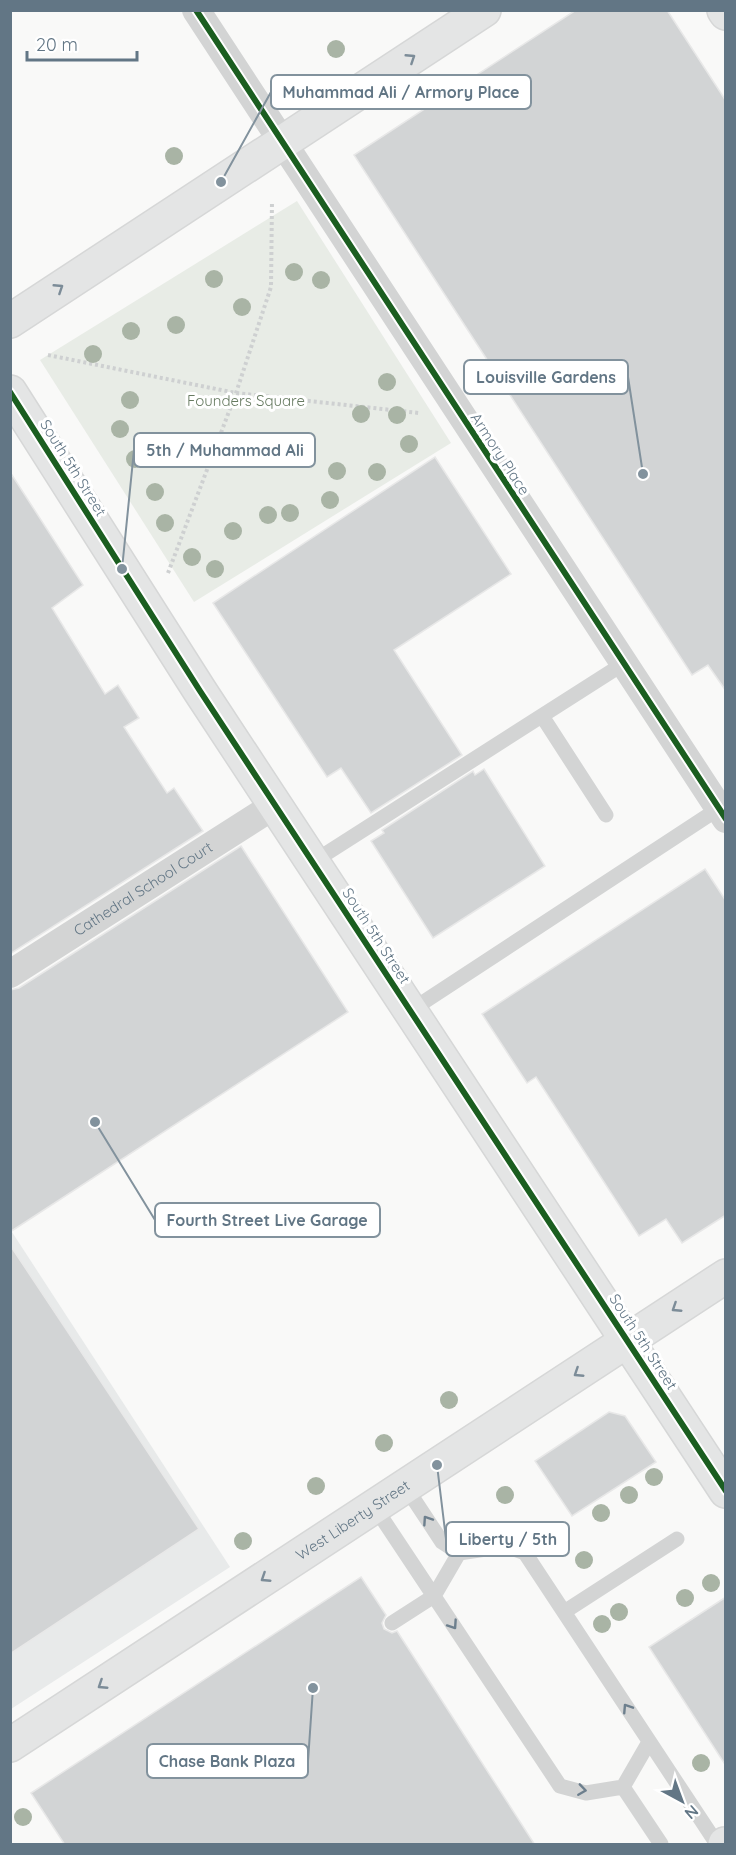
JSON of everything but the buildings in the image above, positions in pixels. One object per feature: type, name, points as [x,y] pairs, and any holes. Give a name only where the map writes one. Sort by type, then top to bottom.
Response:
[{"type":"street","name":"Armory Place","points":[[196,10],[722,814]]},
{"type":"street","points":[[10,321],[484,10]]},
{"type":"street","name":"South 5th Street","points":[[10,392],[275,805],[726,1491]]},
{"type":"street","name":"Cathedral School Court","points":[[10,974],[275,805]]},
{"type":"street","name":"West Liberty Street","points":[[10,1745],[726,1276]]},
{"type":"lane","points":[[313,862],[623,664]]},
{"type":"lane","points":[[542,716],[606,815]]},
{"type":"lane","points":[[410,1011],[722,814]]},
{"type":"lane","points":[[405,1486],[442,1542],[459,1553],[506,1546],[525,1554],[717,1845]]},
{"type":"lane","points":[[374,1506],[560,1786],[586,1793],[623,1787]]},
{"type":"lane","points":[[564,1612],[677,1539]]},
{"type":"lane","points":[[392,1623],[434,1596],[459,1553]]},
{"type":"lane","points":[[623,1787],[649,1742]]},
{"type":"lane","points":[[623,1787],[661,1845]]},
{"type":"path","points":[[152,615],[236,393],[271,287],[272,201]]},
{"type":"path","points":[[48,355],[236,393],[462,417]]},
{"type":"shaded area","points":[[10,1229],[230,1567],[11,1709],[10,1709]]},
{"type":"green space","name":"Founders Square","points":[[297,201],[451,443],[194,602],[40,360]]},
{"type":"cycle path","points":[[196,10],[726,819]]},
{"type":"cycle path","points":[[10,392],[200,691],[726,1491]]},
{"type":"place","name":"Muhammad Ali / Armory Place","points":[[221,182]]},
{"type":"place","name":"Louisville Gardens","points":[[643,474]]},
{"type":"place","name":"5th / Muhammad Ali","points":[[122,569]]},
{"type":"place","name":"Fourth Street Live Garage","points":[[95,1122]]},
{"type":"place","name":"Liberty / 5th","points":[[437,1465]]},
{"type":"place","name":"Chase Bank Plaza","points":[[313,1688]]}]
